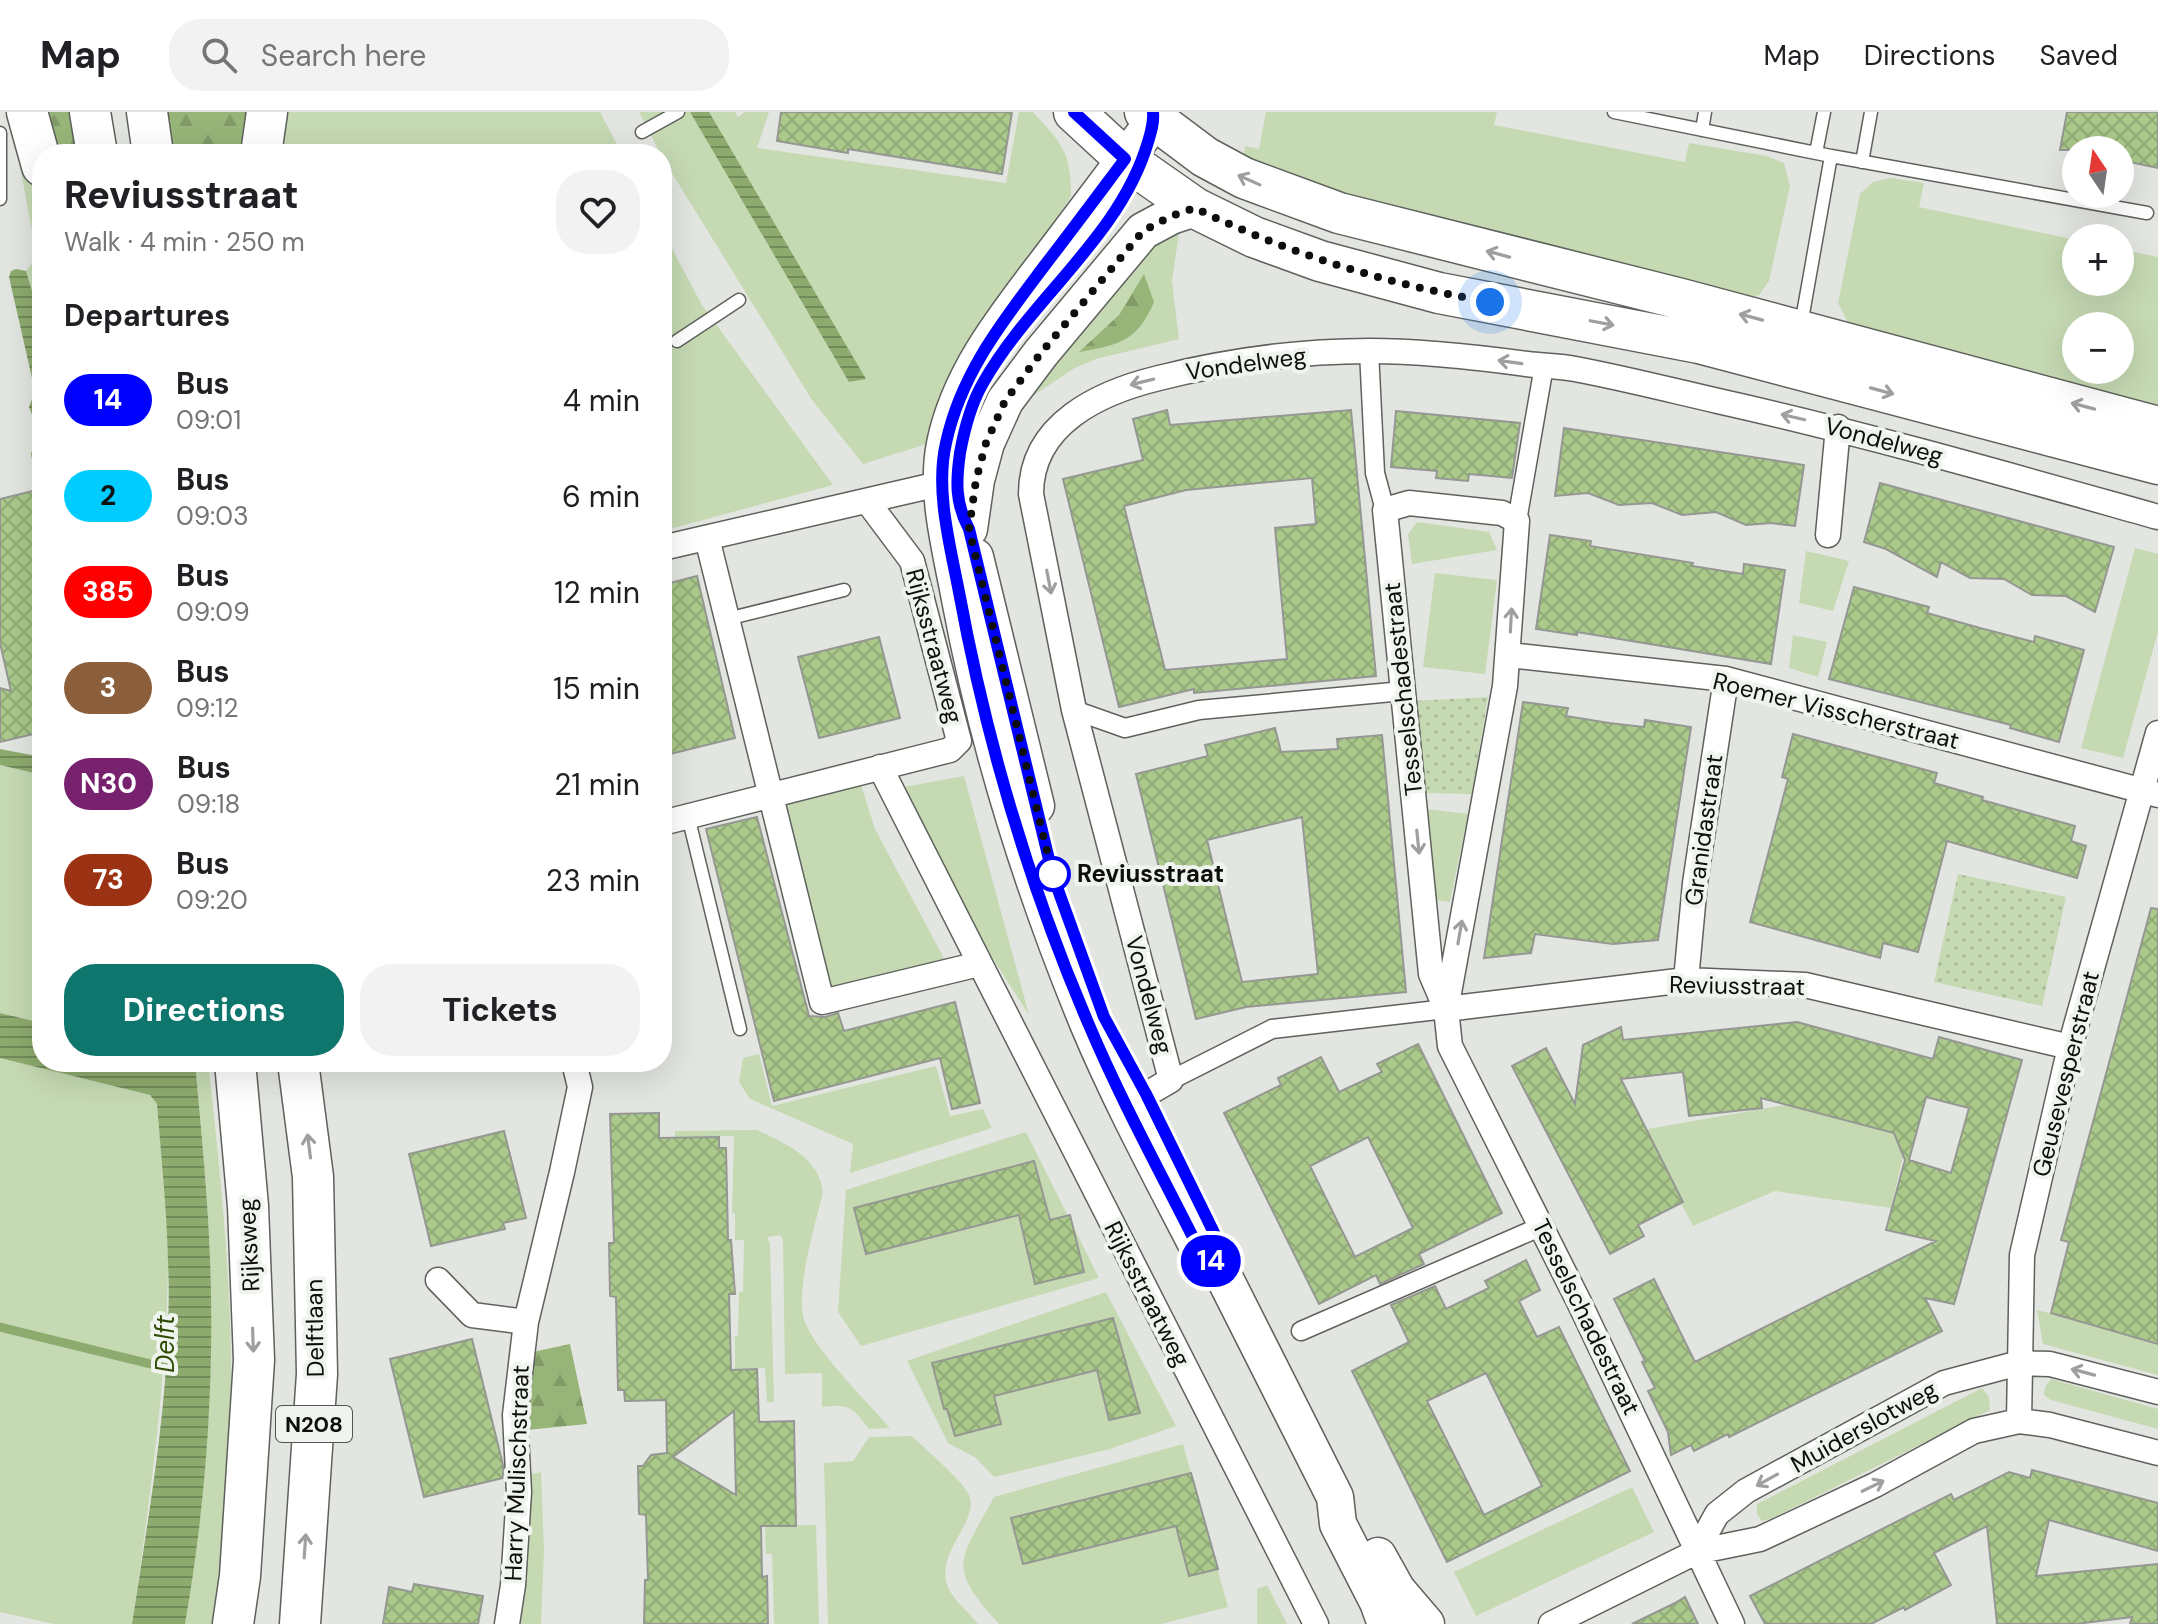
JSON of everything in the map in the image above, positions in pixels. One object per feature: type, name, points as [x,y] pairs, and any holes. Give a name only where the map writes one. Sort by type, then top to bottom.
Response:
[{"type":"main road","points":[[27,112],[36,144]]},
{"type":"main road","points":[[90,112],[95,144]]},
{"type":"main road","points":[[147,112],[152,144]]},
{"type":"main road","points":[[262,144],[267,112]]},
{"type":"main road","name":"Vondelweg","points":[[1074,112],[1132,165],[1195,208],[1254,237],[1320,261],[1439,293],[1699,343],[1797,349],[1955,435],[2158,464]]},
{"type":"main road","name":"Vondelweg","points":[[1151,115],[1205,157],[1244,178],[1339,213],[1797,349],[2158,427]]},
{"type":"main road","name":"Rijksstraatweg","points":[[1148,1093],[1088,1024],[1035,883],[990,732],[965,626],[945,444],[966,379],[1002,322],[1132,165],[1151,115]]},
{"type":"main road","name":"Rijksstraatweg","points":[[969,529],[976,480],[986,443],[1005,401],[1143,231],[1195,208]]},
{"type":"main road","name":"Rijksstraatweg","points":[[949,482],[969,529],[1053,876],[1104,1017],[1148,1093],[1201,1253],[1220,1269],[1335,1497],[1338,1524],[1386,1624]]},
{"type":"main road","name":"Rijksweg","points":[[233,1624],[240,1576],[254,1360],[248,1206],[236,1072]]},
{"type":"main road","name":"Delftlaan","points":[[299,1072],[313,1177],[317,1374],[300,1624]]},
{"type":"main road","name":"Rijksstraatweg","points":[[1335,1497],[1356,1515],[1397,1590],[1426,1624]]},
{"type":"street","name":"Vondelweg","points":[[1148,1093],[1031,494],[1035,464],[1057,427],[1101,397],[1127,386],[1195,369],[1280,357],[1369,351],[1462,355],[1572,368],[1838,427],[1955,435],[2158,517]]},
{"type":"street","name":"Tesselschadestraat","points":[[1369,351],[1375,473],[1385,510],[1431,974],[1446,1009]]},
{"type":"street","points":[[1385,510],[1409,503],[1502,513],[1517,521],[1544,366]]},
{"type":"street","points":[[1828,535],[1838,427]]},
{"type":"street","points":[[672,546],[949,482]]},
{"type":"street","name":"Rijksstraatweg","points":[[867,501],[912,561],[959,741],[950,750],[880,767],[1316,1624]]},
{"type":"street","name":"Tesselschadestraat","points":[[1517,521],[1509,655],[1446,1009],[1450,1046],[1542,1226],[1732,1624]]},
{"type":"street","points":[[707,538],[822,1002],[979,964]]},
{"type":"street","name":"Roemer Visscherstraat","points":[[1509,655],[1726,679],[2150,793]]},
{"type":"street","name":"Granidastraat","points":[[1686,980],[1695,883],[1726,679]]},
{"type":"street","points":[[1074,710],[1125,728],[1199,710],[1403,691]]},
{"type":"street","name":"Geusevesperstraat","points":[[2019,1421],[2022,1255],[2070,1047],[2150,793],[2158,733]]},
{"type":"street","points":[[672,820],[880,767]]},
{"type":"street","name":"Reviusstraat","points":[[1446,1009],[1686,980],[1805,985],[2070,1047]]},
{"type":"street","points":[[1148,1093],[1272,1029],[1446,1009]]},
{"type":"street","name":"Harry Mulischstraat","points":[[507,1624],[513,1585],[519,1492],[515,1415],[526,1322],[580,1087],[576,1072]]},
{"type":"street","points":[[1301,1331],[1542,1226]]},
{"type":"street","points":[[438,1280],[472,1315],[526,1322]]},
{"type":"street","name":"Muiderslotweg","points":[[1696,1552],[1717,1514],[1746,1491],[1944,1383],[2019,1363],[2050,1364],[2158,1392]]},
{"type":"street","points":[[1551,1624],[1696,1552],[1760,1539],[1875,1485],[1974,1431],[2019,1421],[2050,1425],[2158,1453]]},
{"type":"lane","points":[[642,132],[678,112]]},
{"type":"lane","points":[[1614,112],[1862,162],[2147,213]]},
{"type":"lane","points":[[1702,130],[1705,112]]},
{"type":"lane","points":[[1816,153],[1824,112]]},
{"type":"lane","points":[[1862,162],[1871,112]]},
{"type":"lane","points":[[0,133],[0,199]]},
{"type":"lane","points":[[1797,349],[1831,156]]},
{"type":"lane","points":[[677,341],[739,300]]},
{"type":"lane","points":[[727,619],[844,590]]},
{"type":"lane","points":[[688,816],[740,1029]]},
{"type":"shaded area","points":[[282,112],[600,112],[617,144],[282,144]]},
{"type":"shaded area","points":[[639,112],[735,112],[738,117],[745,112],[769,112],[757,148],[1006,183],[1019,112],[1033,112],[1063,149],[1069,168],[1071,196],[945,392],[930,443],[863,464],[812,400],[672,173],[672,144],[655,144]]},
{"type":"shaded area","points":[[690,112],[709,112],[866,379],[849,382]]},
{"type":"shaded area","points":[[1266,112],[1497,112],[1494,125],[1685,162],[1689,143],[1766,156],[1784,163],[1790,186],[1769,281],[1759,295],[1739,301],[1291,184],[1243,160],[1245,146],[1259,149]]},
{"type":"shaded area","points":[[12,125],[32,162],[32,230]]},
{"type":"shaded area","points":[[1890,178],[1924,183],[1919,207],[2062,237],[2062,296],[2134,296],[2134,252],[2158,257],[2158,417],[1853,332],[1838,303],[1860,194],[1873,182]]},
{"type":"shaded area","points":[[1180,226],[1172,281],[1179,339],[1096,359],[1073,369],[1013,409],[1150,240]]},
{"type":"shaded area","points":[[672,249],[702,305],[833,485],[672,528]]},
{"type":"shaded area","points":[[32,263],[32,291],[26,271]]},
{"type":"shaded area","points":[[11,271],[26,271],[32,291],[32,378],[9,277]]},
{"type":"shaded area","points":[[1417,522],[1489,532],[1497,550],[1412,564],[1408,534]]},
{"type":"shaded area","points":[[2135,548],[2158,554],[2158,632],[2123,758],[2081,748]]},
{"type":"shaded area","points":[[1806,551],[1849,561],[1833,611],[1799,603]]},
{"type":"shaded area","points":[[1435,573],[1497,580],[1485,674],[1423,667]]},
{"type":"shaded area","points":[[1793,635],[1827,642],[1818,677],[1789,668]]},
{"type":"shaded area","points":[[1488,697],[1472,794],[1426,793],[1412,701]]},
{"type":"shaded area","points":[[0,749],[32,755],[32,773],[0,765]]},
{"type":"shaded area","points":[[0,765],[32,773],[32,1021],[0,1013]]},
{"type":"shaded area","points":[[964,776],[1029,1015],[976,932],[906,804],[904,787]]},
{"type":"shaded area","points":[[860,782],[875,829],[947,964],[829,991],[786,800]]},
{"type":"shaded area","points":[[1425,809],[1468,814],[1450,902],[1435,900]]},
{"type":"shaded area","points":[[1958,874],[2066,897],[2042,1006],[1934,982]]},
{"type":"shaded area","points":[[0,1013],[32,1021],[32,1066],[0,1058]]},
{"type":"shaded area","points":[[759,1054],[772,1106],[936,1066],[950,1116],[983,1109],[992,1128],[850,1173],[853,1144],[750,1099],[739,1082],[743,1058]]},
{"type":"shaded area","points":[[0,1058],[32,1066],[32,1072],[57,1072],[150,1095],[157,1104],[168,1268],[156,1446],[132,1624],[54,1624],[0,1612]]},
{"type":"shaded area","points":[[57,1072],[196,1072],[207,1207],[211,1335],[206,1460],[185,1624],[132,1624],[159,1444],[169,1307],[157,1104],[150,1095]]},
{"type":"shaded area","points":[[196,1072],[209,1072],[222,1192],[230,1323],[231,1410],[215,1624],[185,1624],[202,1501],[208,1418],[211,1294]]},
{"type":"shaded area","points":[[1785,1105],[1908,1135],[1891,1208],[1775,1191],[1693,1226],[1642,1130]]},
{"type":"shaded area","points":[[757,1130],[799,1153],[815,1170],[820,1181],[823,1193],[802,1288],[803,1316],[828,1358],[890,1428],[869,1429],[850,1409],[822,1407],[822,1373],[785,1374],[783,1239],[780,1235],[767,1237],[770,1244],[774,1402],[767,1402],[765,1368],[735,1369],[739,1292],[743,1292],[744,1240],[735,1240],[735,1213],[732,1213],[734,1136],[675,1137],[675,1131]]},
{"type":"shaded area","points":[[1026,1132],[1099,1278],[861,1346],[838,1312],[846,1190]]},
{"type":"shaded area","points":[[1106,1292],[1176,1426],[1110,1449],[994,1477],[976,1458],[948,1443],[907,1361]]},
{"type":"shaded area","points":[[2037,1310],[2158,1341],[2158,1375],[2043,1344]]},
{"type":"shaded area","points":[[2051,1379],[2158,1409],[2158,1429],[2051,1400],[2044,1395]]},
{"type":"shaded area","points":[[1982,1388],[1989,1397],[1990,1410],[1771,1519],[1762,1521],[1757,1514],[1757,1504]]},
{"type":"shaded area","points":[[912,1436],[969,1495],[969,1515],[952,1548],[945,1572],[953,1595],[978,1624],[828,1624],[824,1463],[853,1461],[869,1437]]},
{"type":"shaded area","points":[[1183,1444],[1228,1607],[1161,1624],[999,1624],[971,1588],[965,1575],[964,1562],[966,1550],[994,1497]]},
{"type":"shaded area","points":[[541,1472],[544,1551],[541,1624],[521,1624],[527,1475]]},
{"type":"shaded area","points":[[1632,1487],[1654,1532],[1476,1616],[1454,1572]]},
{"type":"shaded area","points":[[816,1525],[819,1624],[774,1624],[772,1554],[766,1554],[765,1526]]},
{"type":"shaded area","points":[[1267,1585],[1287,1624],[1257,1624],[1257,1589]]},
{"type":"green space","points":[[41,112],[73,112],[78,144],[49,144]]},
{"type":"green space","points":[[167,112],[249,112],[249,144],[172,144]]},
{"type":"green space","points":[[1144,274],[1154,302],[1141,326],[1115,344],[1079,352],[1119,315]]},
{"type":"green space","points":[[570,1344],[587,1424],[527,1430],[520,1417],[528,1353]]},
{"type":"building","points":[[781,112],[1012,112],[1002,174],[777,141]]},
{"type":"building","points":[[2067,112],[2158,112],[2158,168],[2134,163],[2134,136],[2063,136]]},
{"type":"building","points":[[1167,410],[1170,425],[1351,410],[1376,676],[1194,693],[1194,689],[1119,707],[1063,479],[1143,460],[1133,419]],"holes":[[[1312,478],[1316,524],[1275,528],[1287,659],[1165,670],[1124,506],[1186,490]]]},
{"type":"building","points":[[1396,411],[1520,423],[1512,478],[1469,474],[1468,481],[1436,478],[1437,471],[1391,467]]},
{"type":"building","points":[[1564,428],[1804,465],[1795,526],[1771,523],[1746,525],[1716,512],[1682,515],[1652,503],[1619,505],[1588,493],[1555,496]]},
{"type":"building","points":[[1880,483],[2114,547],[2095,612],[2066,596],[2032,595],[2004,579],[1970,578],[1941,562],[1937,577],[1886,549],[1864,542]]},
{"type":"building","points":[[32,491],[32,734],[0,742],[0,688],[11,691],[0,643],[0,499]]},
{"type":"building","points":[[1550,535],[1591,541],[1590,546],[1743,574],[1744,564],[1785,570],[1771,664],[1577,632],[1577,635],[1536,629]]},
{"type":"building","points":[[697,576],[735,738],[672,754],[672,582]]},
{"type":"building","points":[[1854,587],[1929,607],[1927,613],[1980,628],[2034,642],[2035,636],[2084,650],[2059,742],[2010,728],[2011,725],[1829,679]]},
{"type":"building","points":[[879,637],[900,718],[819,738],[798,657]]},
{"type":"building","points":[[1523,702],[1568,708],[1566,716],[1609,723],[1644,727],[1645,720],[1691,727],[1658,940],[1613,944],[1535,934],[1531,953],[1484,958]]},
{"type":"building","points":[[1275,728],[1281,752],[1338,749],[1337,739],[1382,735],[1406,992],[1246,1007],[1196,1019],[1136,774],[1208,756],[1205,745]],"holes":[[[1302,817],[1318,974],[1242,982],[1207,840]]]},
{"type":"building","points":[[1793,734],[1937,773],[1934,783],[2075,826],[2071,841],[2086,846],[2077,878],[1947,841],[1918,952],[1883,943],[1880,958],[1750,922],[1788,779],[1782,777]]},
{"type":"building","points":[[757,817],[809,1016],[825,1017],[838,1013],[844,1031],[955,1002],[980,1103],[952,1109],[940,1058],[774,1101],[706,829]]},
{"type":"building","points":[[2151,908],[2158,909],[2158,1344],[2051,1313],[2069,1242],[2061,1240]]},
{"type":"building","points":[[1797,1022],[1933,1059],[1939,1037],[2022,1060],[1954,1304],[1925,1298],[1942,1331],[1729,1437],[1728,1434],[1694,1451],[1691,1445],[1671,1455],[1668,1432],[1648,1391],[1655,1388],[1614,1299],[1654,1279],[1695,1362],[1936,1241],[1886,1230],[1905,1160],[1894,1133],[1761,1098],[1762,1108],[1689,1116],[1683,1072],[1621,1079],[1683,1202],[1638,1225],[1644,1236],[1610,1254],[1512,1066],[1546,1048],[1575,1104],[1583,1045],[1621,1027],[1623,1040]],"holes":[[[1926,1097],[1969,1108],[1951,1173],[1909,1160]]]},
{"type":"building","points":[[1418,1044],[1502,1213],[1419,1254],[1424,1264],[1380,1284],[1376,1275],[1319,1304],[1224,1113],[1281,1085],[1278,1078],[1321,1057],[1339,1092],[1382,1072],[1377,1064]],"holes":[[[1368,1137],[1413,1228],[1355,1257],[1310,1166]]]},
{"type":"building","points":[[659,1113],[659,1138],[719,1137],[719,1148],[726,1148],[728,1240],[731,1240],[735,1294],[729,1294],[731,1370],[757,1369],[759,1422],[794,1421],[796,1526],[761,1526],[762,1577],[767,1576],[768,1624],[644,1624],[645,1580],[648,1580],[646,1515],[639,1514],[638,1466],[643,1466],[651,1455],[667,1453],[666,1400],[625,1401],[624,1390],[618,1390],[616,1297],[610,1296],[609,1243],[614,1243],[610,1114]],"holes":[[[734,1411],[736,1495],[673,1457]]]},
{"type":"building","points":[[504,1131],[526,1218],[503,1223],[505,1229],[431,1246],[409,1154]]},
{"type":"building","points":[[1034,1161],[1050,1220],[1070,1215],[1084,1272],[1035,1284],[1019,1215],[866,1254],[854,1208]]},
{"type":"building","points":[[1526,1260],[1540,1290],[1519,1301],[1537,1337],[1559,1327],[1630,1471],[1447,1562],[1352,1371],[1409,1342],[1391,1305],[1435,1286],[1446,1309],[1489,1288],[1485,1281]],"holes":[[[1486,1373],[1542,1486],[1484,1515],[1427,1401]]]},
{"type":"building","points":[[1113,1318],[1140,1413],[1109,1420],[1097,1370],[994,1396],[1001,1424],[955,1436],[932,1363]]},
{"type":"building","points":[[472,1339],[503,1465],[503,1478],[424,1497],[390,1359]]},
{"type":"building","points":[[2032,1470],[2158,1503],[2158,1551],[2049,1520],[2036,1576],[2158,1564],[2158,1624],[2130,1624],[2132,1617],[2076,1624],[1997,1624],[1987,1526],[1934,1553],[1951,1585],[1871,1624],[1765,1624],[1750,1596],[1951,1494],[1954,1500],[2009,1472],[2030,1478]]},
{"type":"building","points":[[1191,1473],[1218,1569],[1189,1576],[1176,1526],[1023,1564],[1011,1518]]},
{"type":"building","points":[[414,1584],[483,1596],[478,1624],[383,1624],[389,1587],[412,1592]]},
{"type":"building","points":[[1685,1597],[1698,1624],[1632,1624],[1675,1603]]},
{"type":"waterway","name":"Delft","points":[[0,1327],[175,1370]]},
{"type":"bus line","name":"14","points":[[1074,112],[1125,159],[1002,322],[966,379],[945,444],[942,484],[965,626],[990,732],[1035,883],[1088,1024],[1126,1106],[1201,1253],[1220,1269],[1219,1243],[1146,1094],[1104,1017],[1053,876],[969,529],[959,511],[956,480],[962,442],[982,385],[1015,335],[1118,209],[1140,170],[1154,121],[1153,112]]},
{"type":"place","name":"Reviusstraat","points":[[1053,874]]},
{"type":"route","points":[[1053,874],[969,529],[976,480],[986,443],[1005,401],[1041,353],[1143,231],[1195,208],[1254,237],[1320,261],[1439,293],[1490,302]]}]
